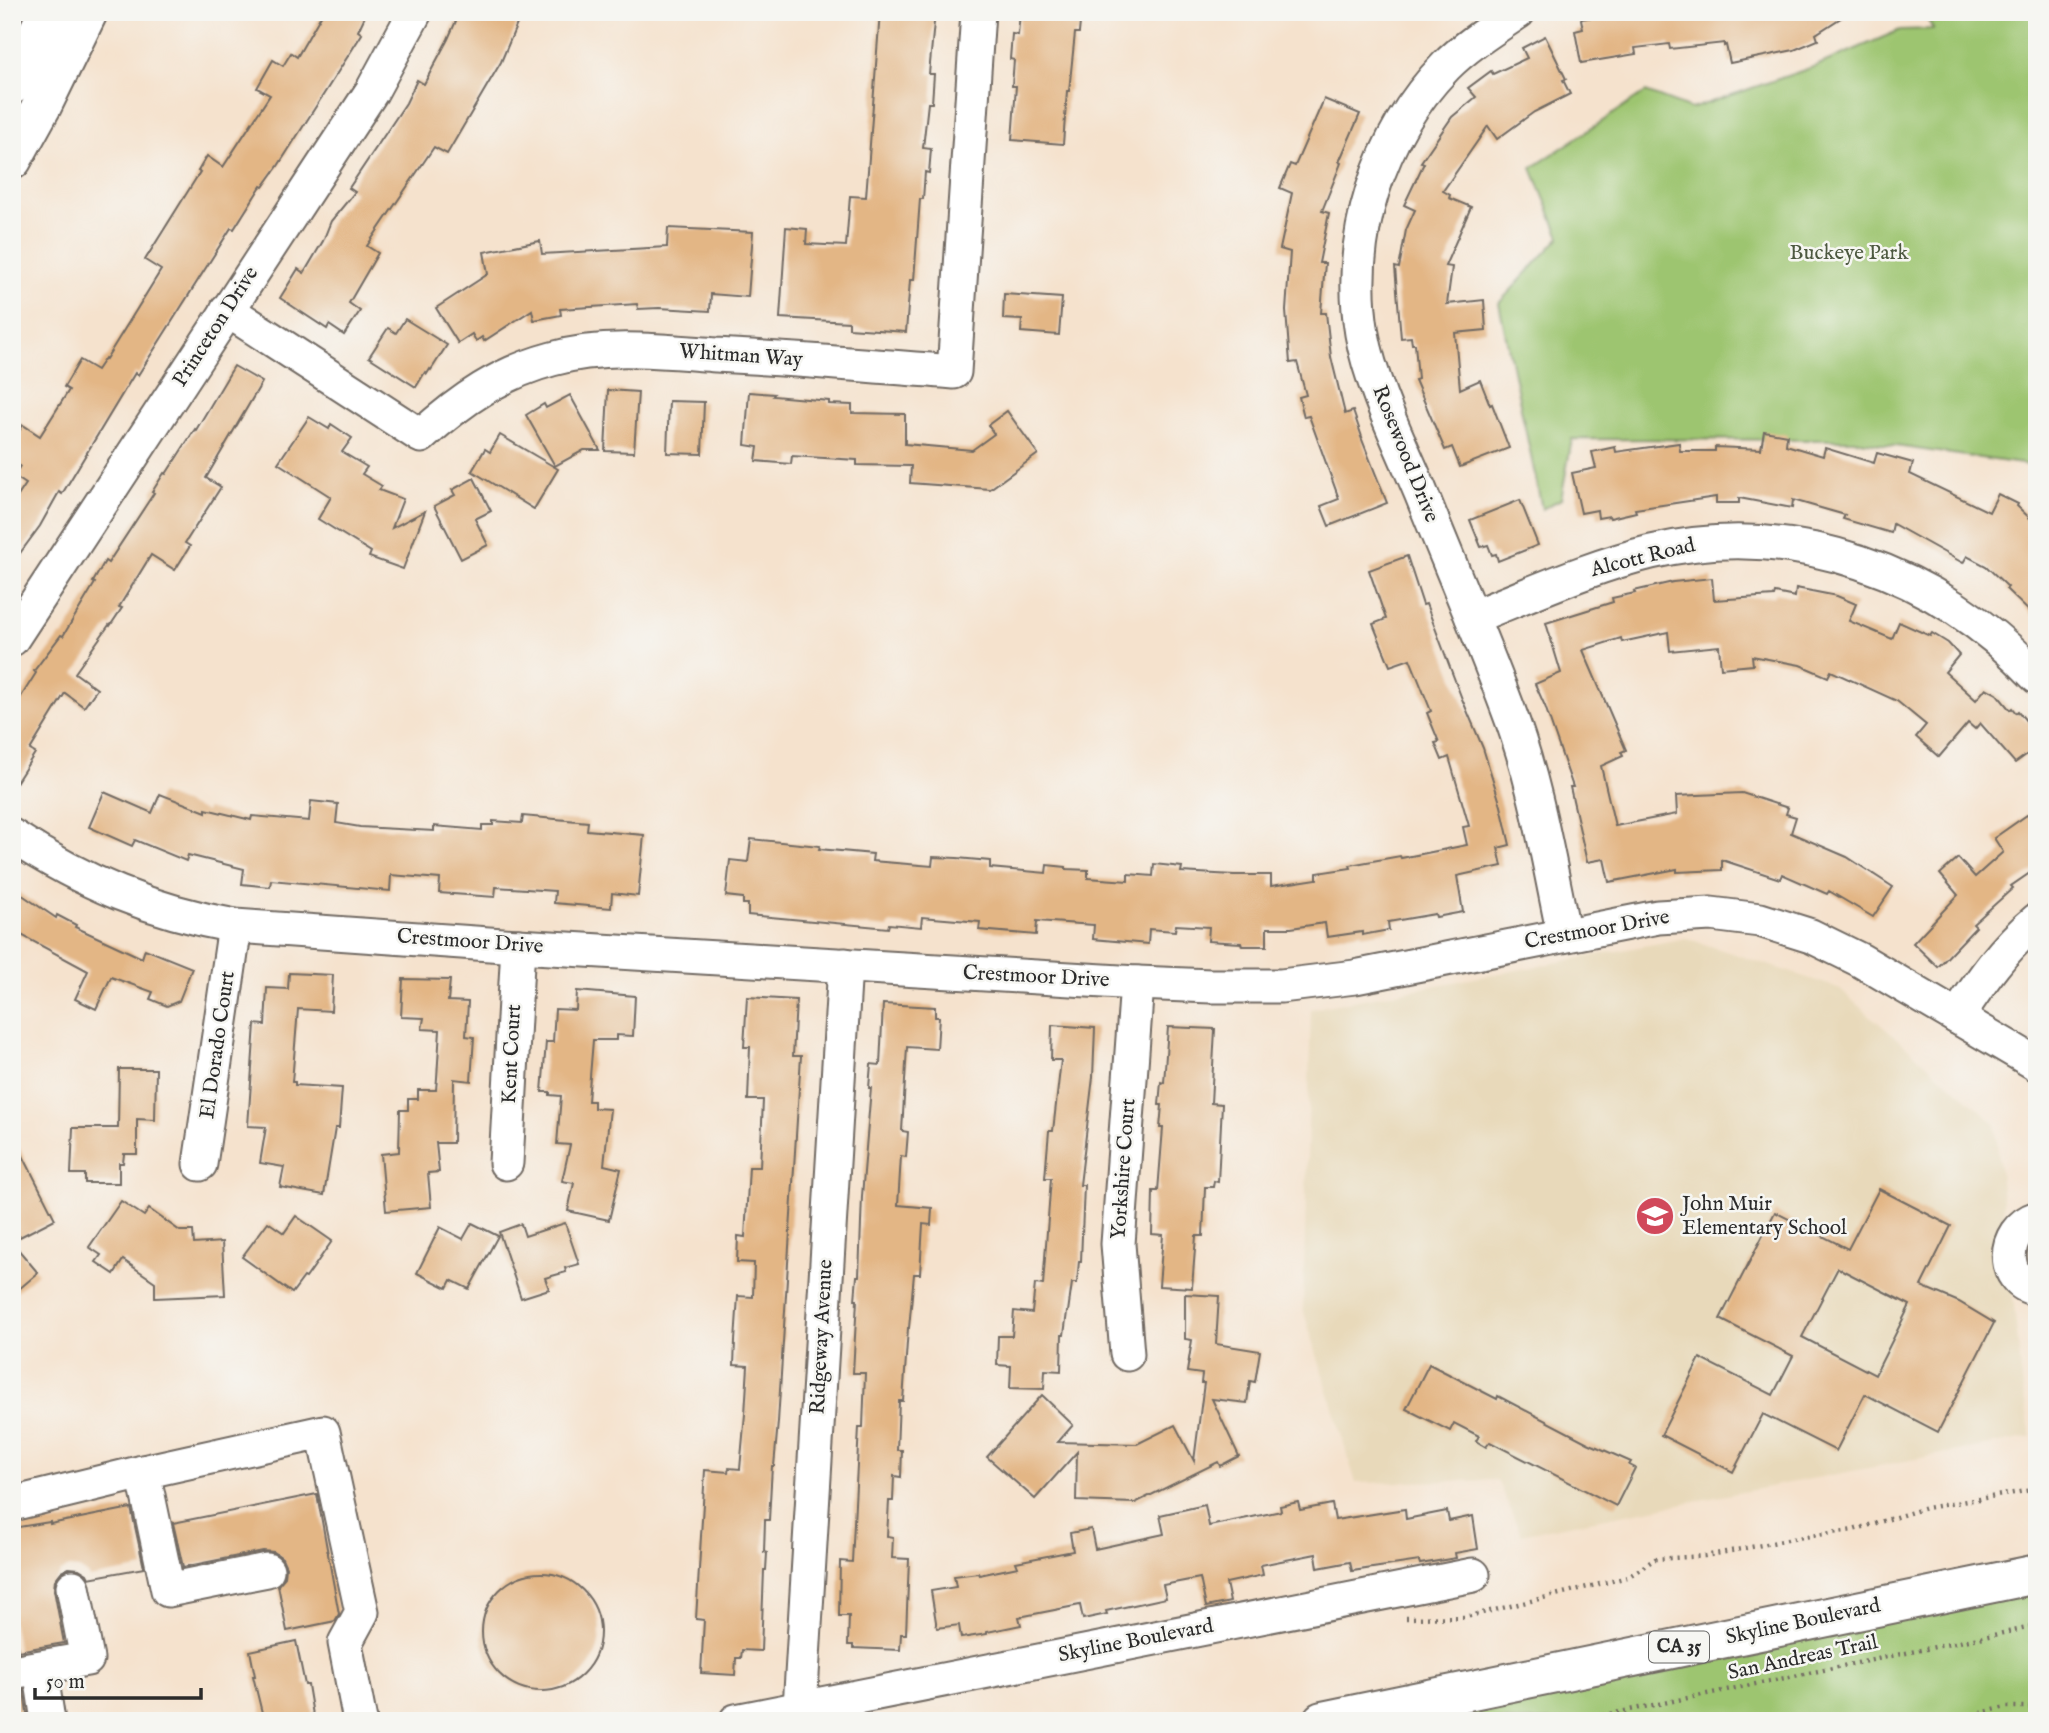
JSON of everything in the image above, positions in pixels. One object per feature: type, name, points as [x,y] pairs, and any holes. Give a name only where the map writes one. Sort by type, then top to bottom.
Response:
[{"type":"main road","points":[[12,85],[48,12]]},
{"type":"main road","points":[[12,160],[88,12]]},
{"type":"main road","name":"Skyline Boulevard","points":[[1322,1721],[2037,1574]]},
{"type":"street","name":"Princeton Drive","points":[[12,639],[372,91],[415,12]]},
{"type":"street","name":"Whitman Way","points":[[228,310],[421,436],[446,413],[478,390],[511,373],[554,358],[598,351],[645,350],[954,372],[978,12]]},
{"type":"street","name":"Rosewood Drive","points":[[1518,12],[1446,65],[1422,94],[1392,139],[1375,182],[1362,233],[1357,284],[1363,336],[1378,389],[1472,617],[1524,755],[1536,797],[1564,935]]},
{"type":"street","name":"Alcott Road","points":[[1472,617],[1591,570],[1653,552],[1707,543],[1767,544],[1822,551],[1875,567],[1923,588],[1970,617],[2016,654],[2037,677]]},
{"type":"street","name":"Crestmoor Drive","points":[[12,836],[114,893],[154,907],[235,926],[518,946],[1137,983],[1281,986],[1355,977],[1658,917],[1711,914],[1760,920],[1811,936],[1860,960],[2037,1064]]},
{"type":"street","points":[[1957,1017],[1987,971],[2020,934],[2037,920]]},
{"type":"street","name":"El Dorado Court","points":[[201,1164],[235,926]]},
{"type":"street","name":"Kent Court","points":[[506,1163],[518,946]]},
{"type":"street","name":"Ridgeway Avenue","points":[[800,1708],[845,965]]},
{"type":"street","name":"Yorkshire Court","points":[[1127,1354],[1118,1244],[1137,983]]},
{"type":"street","points":[[2037,1218],[2026,1222],[2011,1237],[2009,1262],[2018,1280],[2037,1289]]},
{"type":"street","points":[[12,1504],[323,1432],[362,1612],[345,1643],[360,1721]]},
{"type":"street","points":[[143,1472],[168,1590],[267,1570]]},
{"type":"street","name":"Skyline Boulevard","points":[[736,1721],[1473,1575]]},
{"type":"street","points":[[48,1721],[26,1670],[87,1659],[73,1587]]},
{"type":"path","points":[[1404,1618],[1466,1617],[1628,1577],[1655,1559],[1705,1556],[1853,1530],[1926,1508],[2037,1489]]},
{"type":"path","name":"San Andreas Trail","points":[[1576,1721],[2037,1626]]},
{"type":"path","points":[[1946,1721],[2006,1707],[2037,1707]]},
{"type":"shaded area","name":"John Muir Elementary School","points":[[1686,938],[1838,988],[1995,1123],[2023,1391],[2031,1437],[1521,1534],[1497,1480],[1356,1483],[1303,1309],[1311,1009]]},
{"type":"green space","name":"Buckeye Park","points":[[1923,12],[2037,12],[2037,466],[1853,440],[1572,439],[1561,499],[1542,509],[1499,303],[1560,237],[1532,168],[1646,92],[1691,109],[1816,66],[1900,30],[1933,29]]},
{"type":"green space","points":[[2037,1574],[2037,1721],[1322,1721]]},
{"type":"building","points":[[323,12],[367,12],[358,31],[362,34],[278,166],[263,187],[261,186],[234,229],[231,228],[138,375],[135,373],[62,494],[59,492],[40,526],[12,564],[12,505],[26,484],[14,476],[20,466],[12,462],[12,442],[23,425],[40,436],[69,390],[64,387],[80,360],[97,370],[106,359],[161,270],[145,260],[200,172],[198,171],[207,156],[223,167],[270,95],[257,88],[273,60],[283,66],[291,53],[297,57]]},
{"type":"building","points":[[460,12],[522,12],[501,62],[447,154],[434,147],[367,246],[378,253],[349,303],[360,311],[344,335],[329,325],[327,329],[280,298],[298,269],[304,273],[323,241],[331,221],[355,192],[349,188],[406,103],[417,80],[424,84]]},
{"type":"building","points":[[880,12],[935,12],[929,74],[934,74],[932,103],[928,103],[923,148],[931,149],[929,173],[925,172],[923,199],[920,199],[914,280],[910,280],[906,332],[849,328],[849,322],[780,318],[786,227],[807,229],[806,244],[846,246],[850,196],[866,197]]},
{"type":"building","points":[[1020,12],[1081,12],[1079,33],[1075,33],[1067,91],[1063,144],[1012,140],[1016,86],[1012,86],[1014,60],[1010,59],[1012,34],[1018,35]]},
{"type":"building","points":[[1624,12],[1850,12],[1816,34],[1818,40],[1794,50],[1730,63],[1724,43],[1670,49],[1669,44],[1635,48],[1636,54],[1581,63],[1575,31],[1583,29],[1581,19]]},
{"type":"building","points":[[1545,36],[1566,79],[1563,80],[1570,94],[1534,112],[1497,139],[1488,126],[1443,191],[1450,195],[1449,198],[1471,207],[1445,266],[1452,267],[1447,304],[1484,300],[1486,330],[1455,333],[1460,389],[1480,380],[1509,448],[1460,467],[1452,447],[1445,450],[1415,380],[1418,379],[1415,344],[1412,344],[1411,337],[1401,338],[1395,267],[1399,268],[1406,230],[1415,210],[1404,205],[1424,163],[1421,162],[1452,117],[1476,97],[1468,88],[1491,71],[1493,74],[1527,58],[1522,48]]},
{"type":"building","points":[[1324,99],[1360,114],[1322,211],[1329,213],[1319,263],[1325,263],[1321,313],[1326,313],[1331,357],[1345,414],[1353,411],[1387,503],[1329,526],[1321,506],[1339,499],[1309,416],[1304,417],[1299,397],[1306,395],[1297,362],[1290,363],[1286,311],[1290,252],[1280,249],[1292,193],[1280,188],[1290,164],[1295,166]]},
{"type":"building","points":[[668,228],[753,232],[748,297],[711,294],[710,311],[638,309],[637,304],[560,309],[561,315],[534,320],[532,310],[484,341],[482,337],[476,341],[472,334],[458,343],[436,308],[488,274],[484,252],[540,241],[542,254],[667,247]]},
{"type":"building","points":[[1004,294],[1062,298],[1059,335],[1021,332],[1022,320],[1003,319]]},
{"type":"building","points":[[405,319],[447,345],[416,387],[369,357],[388,328],[396,333]]},
{"type":"building","points":[[234,366],[262,382],[206,478],[221,487],[185,543],[190,546],[175,570],[151,555],[119,607],[122,608],[75,673],[97,689],[84,707],[65,693],[30,750],[35,753],[12,789],[12,711],[36,673],[34,671],[61,635],[63,636],[105,561],[108,563],[164,473],[166,474],[196,430]]},
{"type":"building","points":[[608,390],[638,392],[634,452],[605,451]]},
{"type":"building","points":[[749,392],[852,405],[852,413],[905,414],[905,444],[972,450],[994,434],[988,425],[1007,411],[1038,454],[990,489],[910,483],[911,466],[857,465],[857,460],[792,456],[791,464],[756,461],[758,447],[745,445]]},
{"type":"building","points":[[570,395],[600,450],[584,450],[555,466],[526,415],[544,404],[546,408]]},
{"type":"building","points":[[669,401],[704,402],[702,454],[667,453]]},
{"type":"building","points":[[309,417],[329,429],[331,424],[352,438],[342,452],[367,467],[362,474],[382,486],[379,490],[403,499],[392,528],[425,511],[403,569],[369,557],[371,552],[318,519],[331,497],[278,463]]},
{"type":"building","points":[[1764,431],[1787,435],[1786,445],[1823,456],[1825,448],[1874,463],[1877,453],[1913,463],[1910,474],[1989,512],[1998,494],[2018,504],[2037,525],[2037,619],[1986,566],[1967,556],[1963,563],[1893,524],[1891,533],[1843,519],[1845,515],[1793,500],[1792,508],[1739,498],[1739,503],[1716,503],[1716,497],[1635,509],[1636,512],[1610,518],[1598,518],[1597,510],[1581,513],[1572,473],[1596,468],[1592,452],[1615,447],[1616,452],[1679,443],[1680,451],[1715,451],[1715,447],[1761,449]]},
{"type":"building","points":[[500,435],[558,469],[534,509],[472,471],[485,449],[490,452]]},
{"type":"building","points":[[474,478],[491,511],[475,519],[488,545],[461,559],[434,506],[455,495],[452,490]]},
{"type":"building","points":[[1520,500],[1538,545],[1498,561],[1488,545],[1481,547],[1470,520]]},
{"type":"building","points":[[1407,556],[1423,605],[1426,604],[1483,748],[1510,845],[1498,848],[1502,866],[1457,876],[1463,912],[1388,922],[1389,930],[1362,935],[1362,932],[1327,937],[1325,923],[1267,928],[1267,946],[1242,946],[1241,943],[1208,941],[1209,927],[1176,925],[1175,931],[1149,929],[1148,944],[1093,939],[1094,925],[1037,921],[1036,935],[979,930],[980,922],[922,917],[921,927],[889,924],[888,928],[748,915],[748,904],[743,904],[743,898],[726,896],[730,860],[748,862],[751,839],[873,854],[872,861],[932,866],[933,857],[957,858],[990,861],[990,868],[1046,873],[1047,865],[1088,870],[1088,878],[1128,881],[1128,874],[1153,876],[1154,864],[1182,867],[1181,872],[1271,875],[1271,886],[1317,879],[1317,873],[1351,868],[1350,865],[1467,845],[1463,827],[1469,826],[1449,757],[1442,760],[1435,743],[1439,742],[1427,713],[1431,711],[1410,659],[1390,666],[1373,624],[1386,619],[1369,570]]},
{"type":"building","points":[[1712,578],[1714,600],[1774,596],[1775,593],[1795,597],[1796,588],[1837,596],[1856,604],[1849,621],[1892,639],[1899,622],[1930,636],[1932,633],[1948,643],[1959,655],[1945,672],[1976,700],[1986,688],[1997,694],[2010,710],[2012,708],[2016,713],[2018,711],[2027,722],[2037,713],[2037,747],[2015,763],[1980,723],[1975,729],[1968,723],[1939,757],[1916,737],[1926,725],[1897,701],[1831,671],[1828,677],[1800,665],[1752,656],[1753,665],[1721,668],[1719,646],[1670,651],[1668,632],[1622,642],[1621,638],[1583,650],[1626,750],[1621,752],[1623,756],[1601,766],[1615,826],[1677,814],[1676,796],[1742,793],[1788,808],[1786,814],[1796,817],[1791,833],[1847,857],[1893,887],[1873,917],[1829,891],[1827,894],[1782,874],[1780,879],[1722,860],[1722,870],[1677,872],[1677,869],[1609,882],[1604,859],[1587,862],[1570,787],[1573,787],[1535,684],[1561,673],[1546,623],[1613,602],[1612,598],[1635,593],[1634,591],[1673,582]]},
{"type":"building","points":[[104,792],[152,813],[160,794],[206,812],[206,809],[251,820],[252,816],[309,821],[311,801],[338,804],[336,823],[360,827],[434,831],[434,826],[482,830],[482,825],[493,825],[493,821],[522,823],[523,816],[588,822],[587,830],[644,835],[638,896],[612,893],[611,908],[554,903],[555,891],[496,887],[495,897],[439,893],[440,879],[391,875],[390,891],[271,880],[270,887],[242,884],[244,869],[188,855],[186,861],[135,840],[132,846],[89,827]]},
{"type":"building","points":[[2037,808],[2037,868],[2011,886],[2013,888],[1973,924],[1976,927],[1938,967],[1913,943],[1958,895],[1940,874],[1958,858],[1975,877],[2003,852],[1994,838]]},
{"type":"building","points":[[12,888],[56,918],[57,915],[76,925],[75,927],[142,958],[145,949],[192,968],[179,1001],[167,1006],[150,999],[153,992],[111,977],[96,1009],[75,999],[88,971],[12,930]]},
{"type":"building","points":[[289,973],[333,975],[331,1011],[298,1009],[292,1082],[295,1082],[295,1085],[342,1088],[339,1128],[335,1128],[324,1195],[280,1187],[284,1167],[260,1163],[266,1127],[248,1126],[255,1024],[265,1025],[267,988],[288,989]]},
{"type":"building","points":[[403,979],[450,980],[448,1001],[468,1002],[466,1036],[474,1037],[471,1081],[454,1079],[453,1143],[436,1143],[439,1172],[428,1173],[431,1207],[386,1211],[381,1154],[399,1152],[400,1110],[408,1110],[408,1099],[418,1099],[418,1090],[436,1090],[437,1078],[440,1030],[422,1029],[424,1018],[401,1017]]},
{"type":"building","points":[[577,991],[635,996],[633,1036],[616,1035],[616,1040],[593,1040],[588,1101],[594,1101],[594,1108],[610,1109],[604,1165],[621,1169],[609,1220],[568,1211],[574,1183],[562,1181],[570,1145],[557,1144],[561,1096],[542,1092],[546,1042],[553,1042],[555,1009],[576,1010]]},
{"type":"building","points":[[747,997],[796,1000],[793,1056],[801,1056],[778,1422],[769,1520],[765,1520],[764,1552],[767,1553],[761,1651],[742,1650],[741,1658],[736,1658],[735,1675],[701,1673],[704,1620],[696,1619],[705,1470],[728,1472],[729,1468],[740,1469],[745,1414],[748,1366],[734,1365],[735,1341],[738,1296],[753,1297],[754,1263],[737,1262],[738,1236],[745,1237],[749,1167],[760,1167],[763,1100],[748,1100],[750,1047],[744,1047]]},
{"type":"building","points":[[883,1004],[935,1007],[935,1017],[939,1017],[937,1049],[907,1047],[902,1131],[908,1132],[906,1157],[901,1156],[898,1205],[932,1208],[931,1225],[923,1224],[920,1274],[914,1274],[903,1401],[899,1401],[897,1450],[902,1450],[901,1477],[894,1476],[893,1501],[889,1501],[887,1536],[893,1537],[892,1558],[909,1559],[906,1634],[901,1634],[900,1650],[853,1648],[853,1645],[848,1645],[849,1616],[839,1616],[840,1561],[852,1562],[859,1427],[863,1427],[865,1373],[853,1373],[855,1300],[859,1276],[871,1064],[880,1065]]},
{"type":"building","points":[[1052,1025],[1095,1028],[1093,1077],[1080,1185],[1084,1185],[1081,1261],[1077,1283],[1072,1283],[1062,1335],[1061,1371],[1045,1370],[1044,1389],[1010,1388],[1011,1366],[997,1365],[998,1336],[1012,1336],[1014,1311],[1032,1313],[1035,1284],[1043,1285],[1051,1178],[1045,1178],[1049,1131],[1053,1131],[1061,1060],[1051,1060]]},
{"type":"building","points":[[1168,1027],[1215,1029],[1211,1103],[1222,1104],[1218,1182],[1214,1181],[1213,1187],[1205,1187],[1203,1236],[1196,1236],[1192,1288],[1159,1286],[1163,1235],[1152,1234],[1153,1191],[1158,1191],[1163,1128],[1160,1128],[1162,1105],[1159,1105],[1161,1082],[1164,1083]]},
{"type":"building","points":[[119,1069],[156,1069],[155,1120],[137,1119],[137,1154],[124,1154],[123,1163],[119,1163],[119,1183],[85,1183],[85,1174],[71,1174],[73,1128],[118,1128]]},
{"type":"building","points":[[12,1134],[55,1219],[12,1241]]},
{"type":"building","points":[[1879,1189],[1951,1226],[1921,1286],[1959,1302],[1994,1323],[1938,1432],[1865,1394],[1836,1451],[1763,1414],[1733,1472],[1661,1435],[1700,1358],[1773,1395],[1793,1356],[1720,1319],[1775,1212],[1848,1249]],"holes":[[[1838,1268],[1910,1305],[1875,1375],[1802,1337]]]},
{"type":"building","points":[[121,1201],[144,1216],[149,1209],[180,1231],[193,1231],[194,1244],[222,1242],[225,1295],[155,1298],[155,1282],[123,1260],[114,1274],[96,1262],[101,1255],[89,1247]]},
{"type":"building","points":[[296,1216],[332,1241],[292,1293],[242,1257],[268,1222],[284,1233]]},
{"type":"building","points":[[472,1223],[498,1236],[469,1289],[451,1280],[447,1288],[417,1273],[440,1227],[463,1239]]},
{"type":"building","points":[[565,1223],[579,1264],[565,1268],[566,1272],[545,1278],[549,1289],[521,1298],[499,1232],[521,1224],[525,1236]]},
{"type":"building","points":[[12,1242],[38,1273],[12,1295]]},
{"type":"building","points":[[1185,1294],[1219,1296],[1216,1344],[1260,1351],[1255,1382],[1250,1381],[1247,1403],[1212,1399],[1239,1456],[1220,1466],[1218,1462],[1135,1503],[1076,1501],[1077,1452],[1035,1499],[987,1457],[1042,1395],[1073,1425],[1058,1442],[1137,1444],[1175,1425],[1194,1461],[1204,1383],[1201,1383],[1202,1374],[1187,1372],[1192,1340],[1185,1339]]},
{"type":"building","points":[[1429,1364],[1631,1462],[1629,1465],[1635,1468],[1616,1506],[1490,1442],[1486,1447],[1476,1441],[1479,1436],[1454,1423],[1450,1431],[1406,1409]]},
{"type":"building","points":[[317,1494],[339,1614],[335,1621],[287,1631],[278,1585],[285,1577],[286,1567],[282,1558],[274,1552],[263,1551],[183,1567],[173,1523]]},
{"type":"building","points":[[1298,1502],[1300,1510],[1332,1504],[1335,1520],[1405,1509],[1406,1519],[1447,1511],[1449,1521],[1473,1516],[1478,1549],[1455,1553],[1456,1558],[1352,1571],[1350,1562],[1318,1568],[1316,1554],[1261,1565],[1263,1575],[1226,1583],[1230,1602],[1206,1607],[1200,1578],[1163,1585],[1166,1598],[1106,1611],[1107,1614],[1083,1619],[1080,1605],[1019,1617],[1021,1625],[987,1634],[961,1638],[959,1625],[937,1628],[931,1591],[956,1587],[954,1576],[979,1575],[1018,1567],[1016,1562],[1073,1551],[1070,1533],[1091,1529],[1095,1549],[1164,1534],[1160,1515],[1205,1505],[1209,1526],[1281,1511],[1280,1506]]},
{"type":"building","points":[[131,1508],[144,1568],[89,1578],[79,1569],[69,1568],[61,1572],[55,1580],[54,1590],[64,1643],[12,1652],[18,1650],[12,1621],[12,1528],[50,1524]]},
{"type":"building","points":[[541,1573],[564,1578],[583,1590],[595,1609],[600,1632],[595,1655],[583,1674],[564,1686],[541,1691],[518,1686],[499,1674],[487,1655],[482,1632],[487,1609],[499,1590],[518,1578]]},
{"type":"building","points":[[296,1641],[314,1721],[264,1721],[250,1651]]},
{"type":"building","points":[[24,1690],[28,1721],[12,1721],[12,1691]]},
{"type":"place","name":"John Muir Elementary School","points":[[1655,1216]]}]
